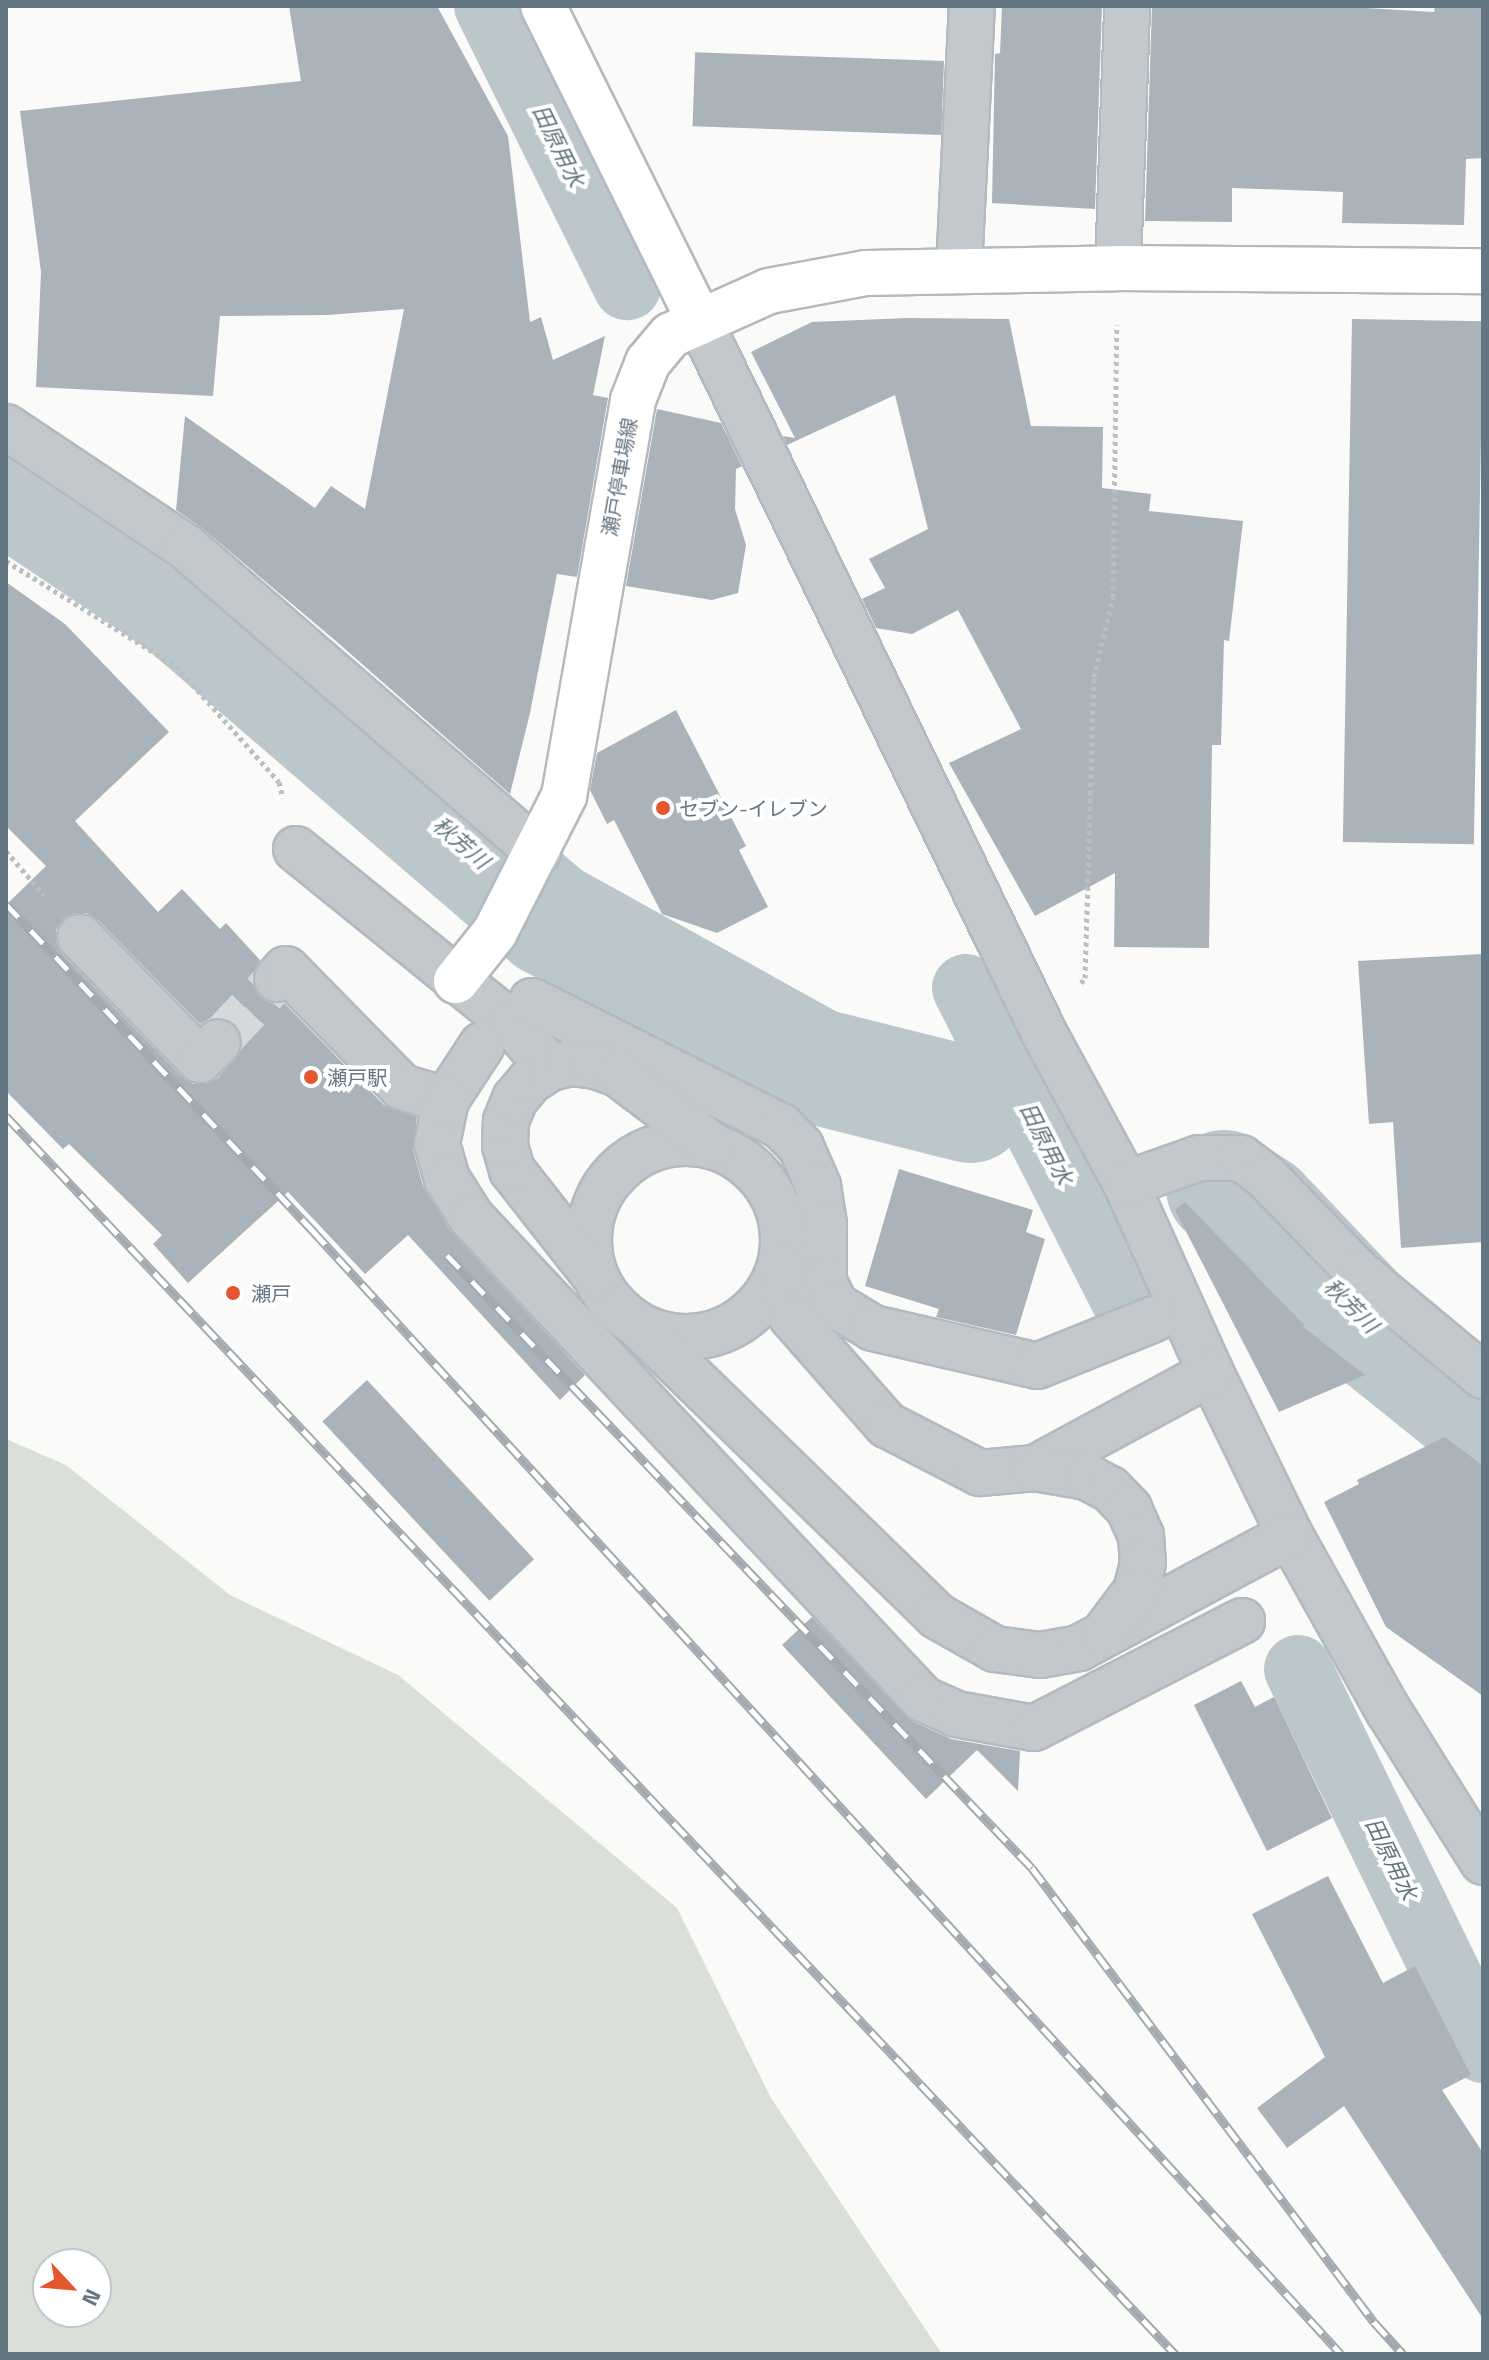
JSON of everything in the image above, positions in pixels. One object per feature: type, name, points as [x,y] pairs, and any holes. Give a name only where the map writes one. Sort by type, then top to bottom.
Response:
[{"type":"main road","points":[[543,6],[700,322]]},
{"type":"main road","name":"瀬戸停車場線","points":[[456,981],[495,932],[564,796],[633,400],[648,362],[671,335],[769,291],[866,273],[1118,268],[1483,271]]},
{"type":"street","points":[[959,269],[972,6]]},
{"type":"street","points":[[1118,268],[1127,6]]},
{"type":"street","points":[[700,322],[1044,1033],[1126,1184],[1211,1373],[1290,1535],[1388,1710],[1483,1862]]},
{"type":"street","points":[[6,427],[186,547],[538,852]]},
{"type":"street","points":[[296,849],[510,1022],[550,1068]]},
{"type":"street","points":[[80,937],[200,1060],[218,1042]]},
{"type":"street","points":[[277,979],[286,969],[402,1087],[446,1100]]},
{"type":"street","points":[[532,1001],[781,1126],[801,1147],[818,1186],[824,1225],[824,1282],[835,1305],[873,1328],[1037,1366],[1154,1319]]},
{"type":"street","points":[[482,1045],[446,1100],[437,1144],[447,1179],[471,1217],[923,1699],[956,1714],[1034,1728],[1242,1621]]},
{"type":"street","points":[[1099,1637],[1136,1591],[1143,1563],[1141,1536],[1129,1509],[1110,1489],[1087,1477],[1035,1468],[980,1473],[887,1425],[792,1317],[781,1266],[784,1235],[779,1205],[763,1178],[741,1158],[712,1145],[618,1074],[596,1066],[572,1063],[550,1068],[530,1081],[515,1099],[506,1121],[505,1146],[512,1170],[595,1276],[613,1305],[640,1327],[937,1616],[995,1649],[1040,1655],[1079,1648],[1290,1535]]},
{"type":"street","points":[[595,1276],[589,1246],[592,1215],[604,1187],[625,1164],[652,1148],[682,1142],[712,1145]]},
{"type":"street","points":[[1126,1184],[1199,1158],[1241,1158],[1266,1177],[1359,1273],[1483,1376]]},
{"type":"street","points":[[640,1327],[668,1336],[697,1337],[725,1330],[749,1314],[769,1293],[781,1266]]},
{"type":"street","points":[[1035,1468],[1211,1373]]},
{"type":"path","points":[[1044,1033],[1085,978],[1094,677],[1113,597],[1118,268]]},
{"type":"path","points":[[6,561],[176,666],[279,782],[296,849]]},
{"type":"shaded area","points":[[6,1439],[66,1465],[230,1595],[398,1675],[677,1908],[771,2098],[942,2354],[6,2354]]},
{"type":"building","points":[[289,6],[437,6],[508,136],[530,322],[541,317],[553,360],[605,336],[593,395],[608,398],[577,577],[557,574],[530,713],[510,794],[337,642],[202,528],[176,510],[185,416],[315,508],[331,486],[365,509],[404,309],[328,315],[220,316],[213,396],[36,387],[41,272],[20,111],[301,81]]},
{"type":"building","points":[[1002,6],[1102,6],[1095,209],[992,203],[995,54],[1000,53]]},
{"type":"building","points":[[1152,6],[1332,6],[1434,12],[1435,6],[1483,6],[1483,158],[1466,159],[1464,225],[1342,223],[1343,192],[1232,188],[1232,222],[1145,221]]},
{"type":"building","points":[[695,52],[944,61],[941,135],[693,126]]},
{"type":"building","points":[[908,318],[1009,319],[1031,426],[1103,427],[1102,488],[1151,494],[1149,511],[1243,521],[1229,641],[1224,640],[1221,745],[1212,745],[1209,948],[1114,947],[1115,873],[1035,916],[949,763],[1021,729],[958,610],[912,634],[876,628],[862,599],[885,588],[869,559],[928,529],[895,395],[787,445],[783,436],[795,438],[751,352],[812,322]]},
{"type":"building","points":[[1352,319],[1483,321],[1474,844],[1343,842]]},
{"type":"building","points":[[657,409],[721,423],[742,466],[736,469],[735,509],[746,545],[738,593],[712,600],[626,586]]},
{"type":"building","points":[[6,582],[65,624],[169,732],[75,821],[158,912],[182,889],[220,929],[226,923],[260,960],[252,975],[260,997],[271,1003],[284,1003],[384,1105],[417,1117],[413,1150],[423,1186],[450,1230],[585,1375],[560,1400],[408,1235],[365,1274],[288,1192],[188,1283],[153,1244],[162,1235],[69,1144],[63,1149],[6,1091],[6,905],[46,866],[6,826]],"holes":[[[75,913],[87,913],[98,920],[200,1024],[211,1018],[224,1018],[236,1025],[242,1036],[242,1049],[218,1078],[206,1084],[193,1084],[182,1077],[62,954],[56,942],[56,930],[63,919]]]},
{"type":"building","name":"セブン-イレブン","points":[[676,710],[746,846],[739,850],[768,907],[717,933],[662,914],[614,820],[607,824],[590,790],[597,753]]},
{"type":"building","points":[[1483,954],[1483,1242],[1401,1248],[1393,1122],[1369,1124],[1358,961]]},
{"type":"building","points":[[899,1169],[1033,1210],[1026,1232],[1045,1239],[1016,1335],[936,1317],[939,1309],[865,1286]]},
{"type":"building","points":[[1185,1202],[1305,1326],[1302,1326],[1365,1375],[1279,1412],[1175,1210]]},
{"type":"building","points":[[367,1380],[534,1559],[489,1601],[322,1422]]},
{"type":"building","points":[[1445,1437],[1483,1466],[1483,1696],[1386,1627],[1324,1502],[1359,1484],[1357,1480]]},
{"type":"building","points":[[812,1617],[912,1721],[951,1739],[1020,1751],[1018,1791],[977,1750],[926,1799],[782,1645]]},
{"type":"building","points":[[1241,1681],[1255,1707],[1274,1697],[1332,1818],[1267,1851],[1194,1705]]},
{"type":"building","points":[[1328,1876],[1383,1983],[1415,1966],[1471,2075],[1442,2090],[1483,2153],[1483,2319],[1344,2106],[1287,2148],[1257,2108],[1325,2057],[1252,1914]]},
{"type":"waterway","name":"田原用水","points":[[488,6],[627,286]]},
{"type":"waterway","name":"秋芳川","points":[[6,485],[181,602],[550,919],[815,1066],[970,1105]]},
{"type":"waterway","name":"田原用水","points":[[966,988],[1125,1300]]},
{"type":"waterway","name":"秋芳川","points":[[1224,1188],[1260,1212],[1369,1327],[1483,1419]]},
{"type":"waterway","name":"田原用水","points":[[1298,1669],[1483,2049]]},
{"type":"tunnel","points":[[218,1042],[277,979]]},
{"type":"railway","points":[[6,904],[313,1231],[1341,2354]]},
{"type":"railway","points":[[6,1116],[1175,2354]]},
{"type":"railway","points":[[447,1255],[1032,1868],[1374,2322],[1403,2354]]},
{"type":"place","name":"セブン-イレブン","points":[[663,808]]},
{"type":"place","name":"瀬戸駅","points":[[311,1077]]},
{"type":"place","name":"瀬戸","points":[[233,1293]]}]
